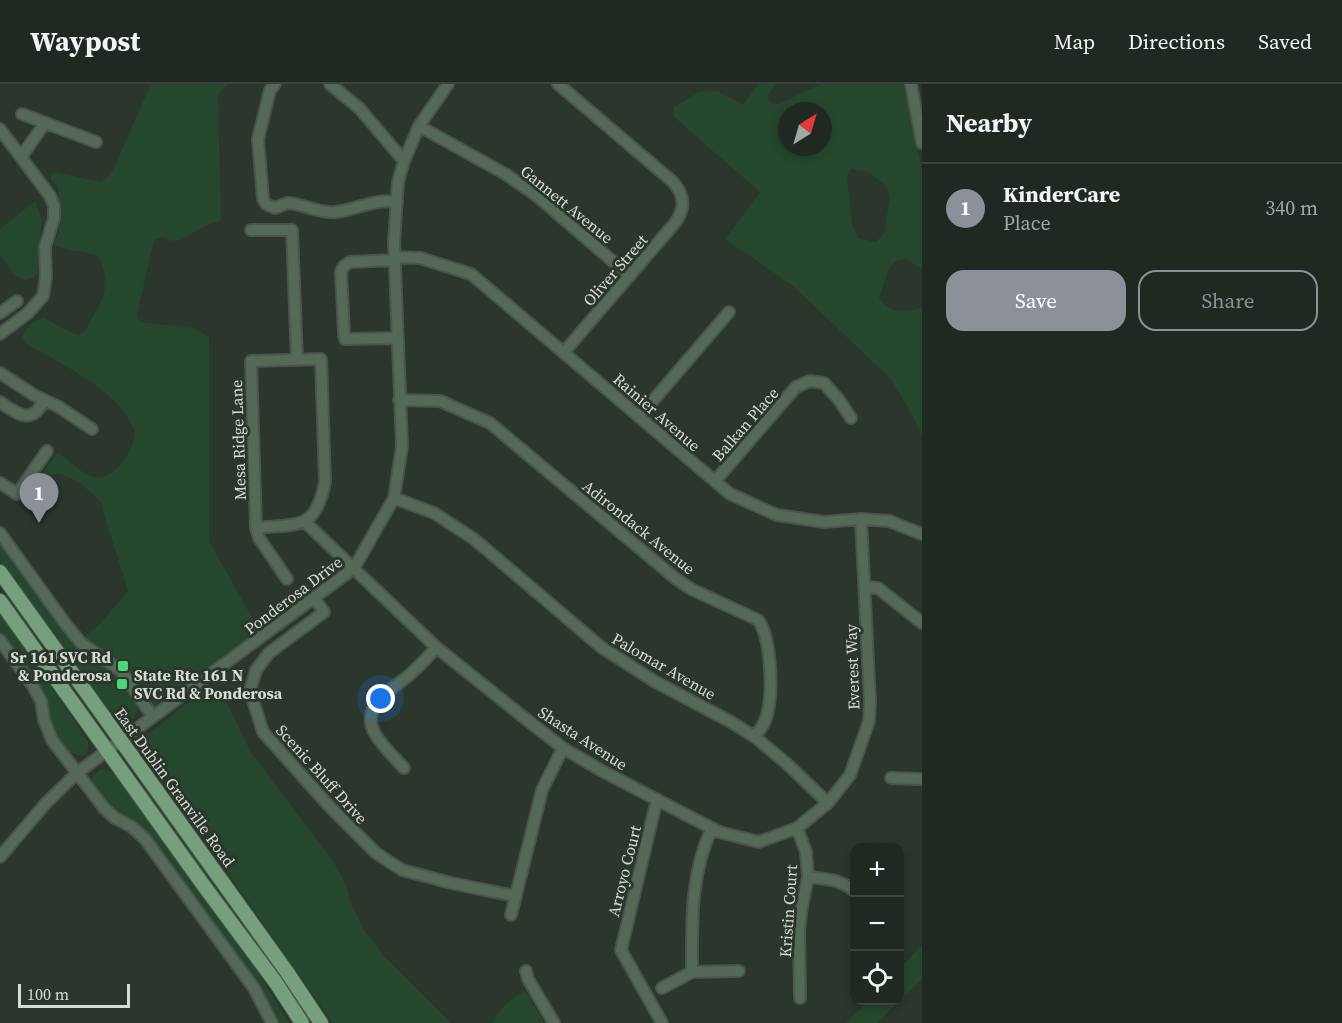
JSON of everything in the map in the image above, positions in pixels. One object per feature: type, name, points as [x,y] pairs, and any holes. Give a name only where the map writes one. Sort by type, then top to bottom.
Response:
[{"type":"main road","name":"East Dublin Granville Road","points":[[0,572],[218,875],[321,1023]]},
{"type":"main road","name":"East Dublin Granville Road","points":[[0,601],[283,993],[302,1023]]},
{"type":"main road","points":[[23,633],[104,728],[121,740]]},
{"type":"main road","points":[[107,751],[127,761],[218,875]]},
{"type":"main road","points":[[283,993],[297,1004],[309,1023]]},
{"type":"street","points":[[276,84],[270,90],[258,139],[266,204],[275,208],[289,203],[335,212],[362,204],[397,202]]},
{"type":"street","points":[[330,84],[360,109],[404,161]]},
{"type":"street","name":"Ponderosa Drive","points":[[0,857],[46,803],[77,773],[354,568],[394,498],[402,446],[394,242],[398,182],[419,126],[448,84]]},
{"type":"street","name":"Oliver Street","points":[[558,84],[674,182],[681,191],[684,203],[681,215],[564,352]]},
{"type":"street","points":[[911,84],[922,143]]},
{"type":"street","points":[[22,114],[96,142]]},
{"type":"street","points":[[21,158],[45,123]]},
{"type":"street","name":"Gannett Avenue","points":[[419,126],[507,175],[537,196],[630,276]]},
{"type":"street","points":[[0,129],[50,196],[54,206],[54,218],[45,247],[46,277],[43,296],[28,314],[0,334]]},
{"type":"street","points":[[251,230],[292,230],[297,360],[321,359],[325,482],[321,501],[305,522],[256,528]]},
{"type":"street","name":"Rainier Avenue","points":[[398,338],[345,339],[341,272],[344,266],[350,262],[420,258],[471,274],[730,494],[777,515],[824,522],[861,519],[889,520],[922,534]]},
{"type":"street","points":[[0,313],[17,301]]},
{"type":"street","points":[[639,417],[729,312]]},
{"type":"street","name":"Mesa Ridge Lane","points":[[287,579],[259,538],[256,528],[251,361],[297,360]]},
{"type":"street","points":[[0,373],[92,429]]},
{"type":"street","name":"Balkan Place","points":[[715,481],[796,387],[810,381],[824,383],[851,418]]},
{"type":"street","points":[[0,402],[29,417],[44,400]]},
{"type":"street","name":"Adirondack Avenue","points":[[399,400],[440,401],[490,423],[665,571],[691,589],[758,620],[763,627],[768,645],[770,696],[765,721],[755,737]]},
{"type":"street","points":[[0,483],[17,494],[47,451]]},
{"type":"street","name":"Palomar Avenue","points":[[394,498],[434,513],[474,539],[601,647],[654,681],[724,717],[755,737],[828,803]]},
{"type":"street","name":"Everest Way","points":[[828,803],[850,775],[869,721],[861,519]]},
{"type":"street","name":"Shasta Avenue","points":[[305,522],[436,647],[563,748],[604,772],[712,828],[759,842],[797,828],[828,803]]},
{"type":"street","name":"East Dublin Granville Road","points":[[0,533],[70,630],[81,643],[121,671],[153,717]]},
{"type":"street","points":[[865,587],[878,588],[922,623]]},
{"type":"street","name":"Scenic Bluff Drive","points":[[315,598],[324,612],[269,653],[256,670],[250,691],[263,732],[330,807],[376,853],[402,870],[450,883],[515,896]]},
{"type":"street","points":[[0,640],[41,701],[44,720],[52,741],[104,808],[145,839],[254,987],[272,1023]]},
{"type":"street","points":[[404,768],[374,733],[371,723],[373,708],[382,696],[408,676],[436,647]]},
{"type":"street","points":[[510,915],[542,790],[563,748]]},
{"type":"street","points":[[891,778],[922,779]]},
{"type":"street","name":"Arroyo Court","points":[[657,800],[621,950],[662,1023]]},
{"type":"street","points":[[692,972],[693,896],[701,852],[712,828]]},
{"type":"street","name":"Kristin Court","points":[[797,828],[807,852],[808,877],[801,906],[799,929],[800,998]]},
{"type":"street","points":[[808,877],[835,880],[850,887]]},
{"type":"street","points":[[526,971],[528,979],[554,1023]]},
{"type":"street","points":[[662,988],[692,972],[739,971]]},
{"type":"green space","points":[[151,84],[227,84],[218,95],[221,220],[181,240],[172,241],[162,237],[154,240],[137,315],[140,322],[194,328],[209,337],[209,541],[259,630],[168,696],[166,694],[166,698],[154,707],[141,687],[127,673],[130,670],[126,666],[123,668],[112,657],[83,638],[98,626],[128,591],[100,501],[80,484],[63,475],[54,475],[44,482],[41,480],[41,475],[59,453],[93,477],[101,478],[108,475],[116,469],[129,452],[133,443],[133,427],[125,413],[100,389],[86,378],[26,343],[22,336],[31,324],[44,318],[80,335],[85,331],[102,300],[105,275],[100,259],[89,253],[63,249],[54,244],[59,230],[58,187],[51,179],[51,175],[55,172],[100,182],[106,179],[113,170]]},
{"type":"green space","points":[[758,84],[776,84],[767,96],[770,103],[778,104],[778,156],[832,156],[832,102],[783,102],[821,84],[904,84],[922,170],[922,269],[906,259],[896,261],[889,268],[879,298],[893,310],[922,308],[922,436],[891,379],[793,286],[725,239],[760,192],[674,117],[673,108],[699,92],[717,91],[743,105]],"holes":[[[851,169],[868,172],[884,184],[890,196],[884,233],[876,242],[858,238],[852,224],[847,176]]]},
{"type":"green space","points":[[35,201],[42,221],[38,273],[25,280],[14,275],[0,254],[0,229]]},
{"type":"green space","points":[[0,540],[69,635],[118,674],[137,702],[137,711],[133,719],[122,721],[111,712],[0,562]]},
{"type":"green space","points":[[0,612],[88,741],[88,750],[82,756],[67,752],[56,736],[37,685],[0,634]]},
{"type":"green space","points":[[207,687],[228,705],[250,751],[333,861],[347,887],[350,902],[364,930],[385,957],[451,1023],[333,1023],[145,755],[142,747],[144,738]]},
{"type":"green space","points":[[101,769],[117,775],[244,949],[289,1023],[277,1023],[150,839],[112,810],[93,789],[93,777]]},
{"type":"green space","points":[[138,780],[196,852],[316,1023],[312,1023]]},
{"type":"green space","points":[[922,945],[922,979],[904,997],[904,964]]},
{"type":"green space","points":[[525,991],[544,1023],[492,1023],[506,1004]]},
{"type":"green space","points":[[864,1005],[895,1005],[877,1023],[846,1023]]},
{"type":"place","name":"KinderCare","points":[[39,523]]},
{"type":"place","name":"Sr 161 SVC Rd & Ponderosa","points":[[123,666]]},
{"type":"place","name":"State Rte 161 N SVC Rd & Ponderosa","points":[[122,684]]}]
